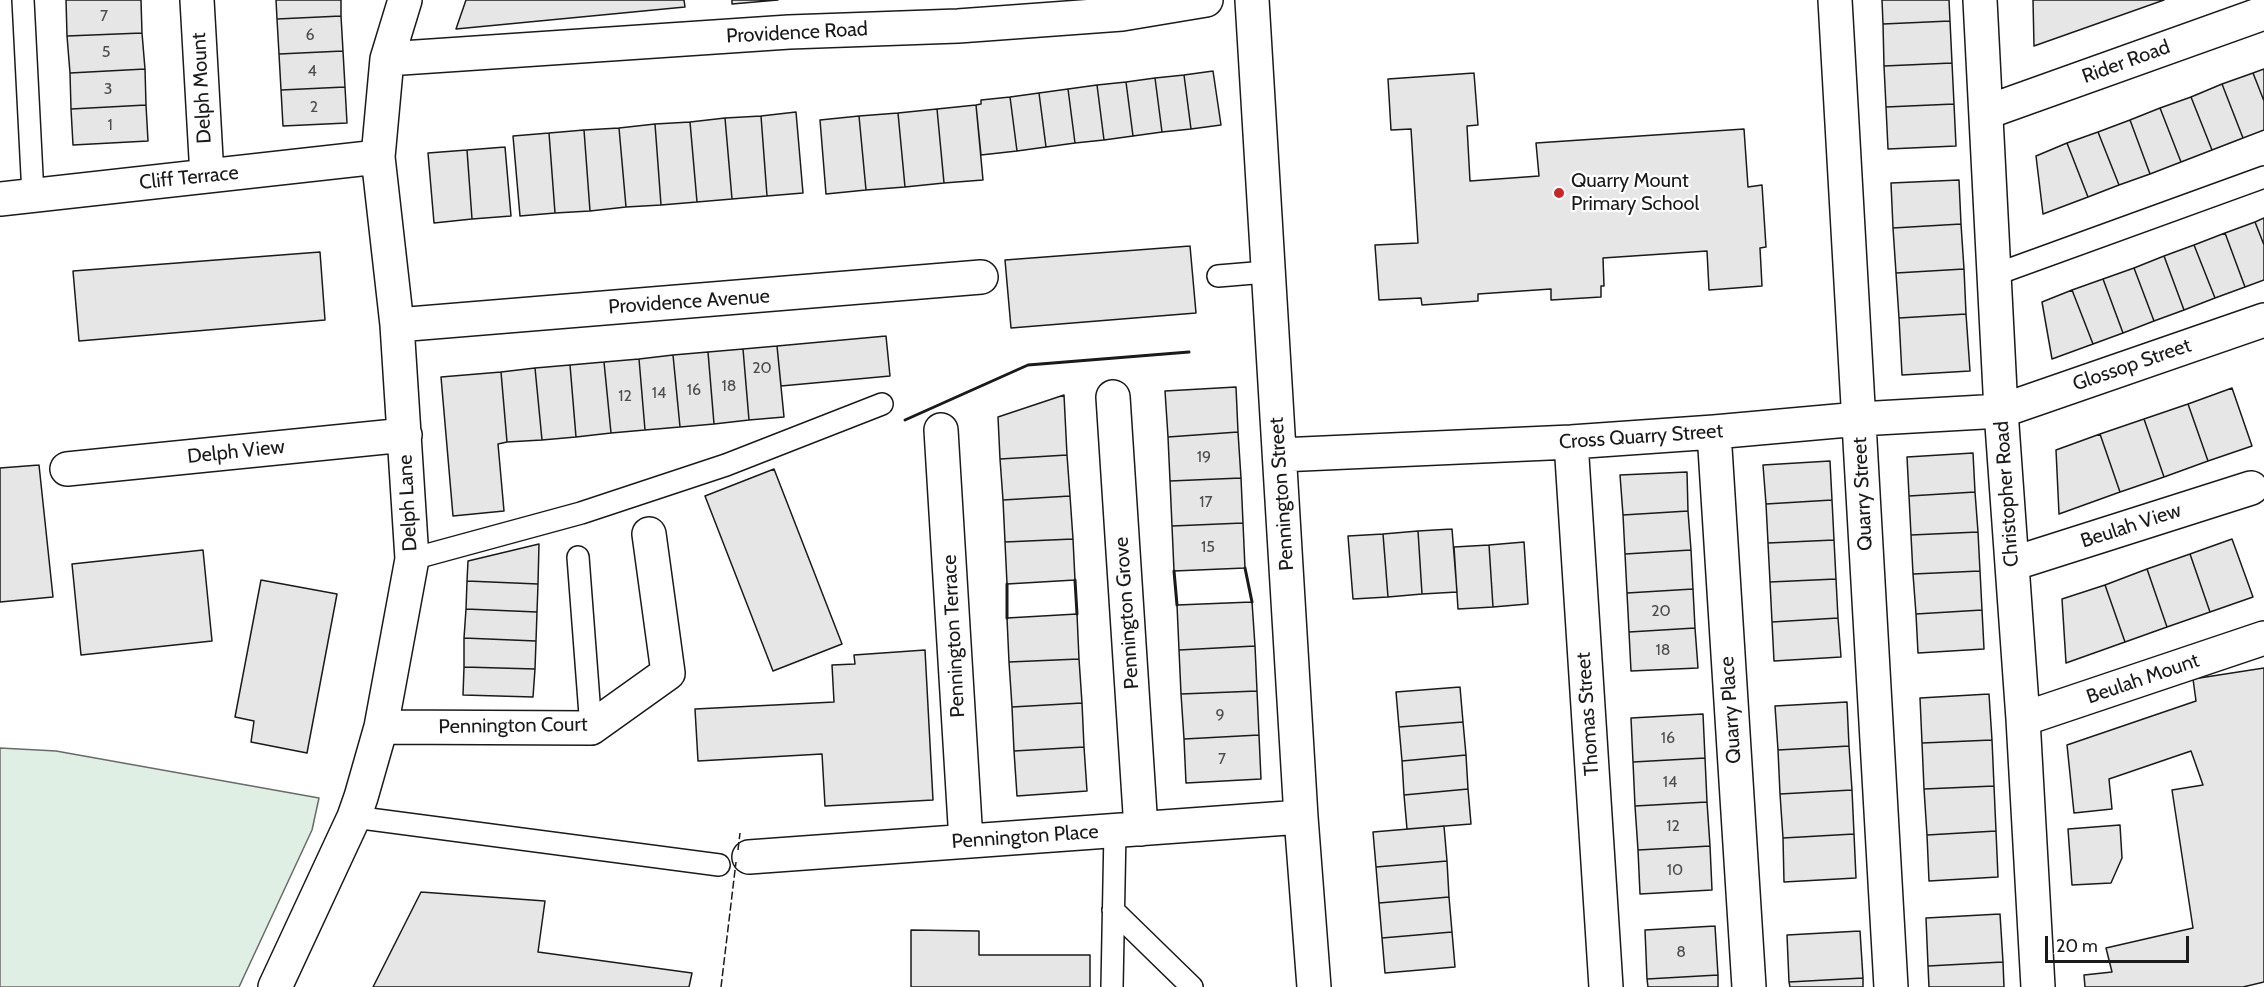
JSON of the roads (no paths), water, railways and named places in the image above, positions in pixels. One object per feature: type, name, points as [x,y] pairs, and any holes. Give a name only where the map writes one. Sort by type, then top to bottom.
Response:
[{"type":"street","name":"Delph Mount","points":[[197,0],[207,176]]},
{"type":"street","name":"Delph Lane","points":[[276,987],[354,817],[381,727],[412,559],[397,325],[378,157],[387,60],[405,0]]},
{"type":"street","name":"Providence Road","points":[[387,60],[789,32],[958,13],[1122,7],[1206,0]]},
{"type":"street","name":"Pennington Street","points":[[1251,0],[1266,272],[1314,987]]},
{"type":"street","name":"Quarry Street","points":[[1835,0],[1891,987]]},
{"type":"street","name":"Christopher Road","points":[[1980,0],[2001,411],[2023,719],[2038,987]]},
{"type":"street","name":"Rider Road","points":[[1987,112],[2264,13]]},
{"type":"street","name":"Cliff Terrace","points":[[0,199],[378,157]]},
{"type":"street","name":"Providence Avenue","points":[[397,325],[981,277]]},
{"type":"street","name":"Glossop Street","points":[[2001,411],[2264,320]]},
{"type":"street","name":"Pennington Grove","points":[[1113,397],[1128,830]]},
{"type":"street","name":"Cross Quarry Street","points":[[1280,456],[1571,442],[1859,419],[2001,411]]},
{"type":"street","name":"Pennington Terrace","points":[[942,430],[966,841]]},
{"type":"street","name":"Quarry Place","points":[[1714,432],[1749,987]]},
{"type":"street","name":"Delph View","points":[[67,469],[405,435]]},
{"type":"street","name":"Thomas Street","points":[[1571,442],[1606,987]]},
{"type":"street","name":"Beulah View","points":[[2012,564],[2250,488]]},
{"type":"street","name":"Pennington Court","points":[[381,727],[591,728],[668,673],[649,534]]},
{"type":"street","name":"Beulah Mount","points":[[2023,719],[2264,638]]},
{"type":"street","name":"Pennington Place","points":[[734,861],[966,841],[1301,817]]},
{"type":"lane","points":[[23,0],[33,195]]},
{"type":"lane","points":[[1994,275],[2264,177]]},
{"type":"lane","points":[[1218,276],[1266,272]]},
{"type":"lane","points":[[412,559],[581,513],[726,465],[882,404]]},
{"type":"lane","points":[[578,556],[591,728]]},
{"type":"lane","points":[[354,817],[734,861]]},
{"type":"lane","points":[[1112,987],[1113,910],[1128,830]]},
{"type":"lane","points":[[1113,910],[1192,987]]},
{"type":"place","name":"Quarry Mount Primary School","points":[[1559,193]]}]
